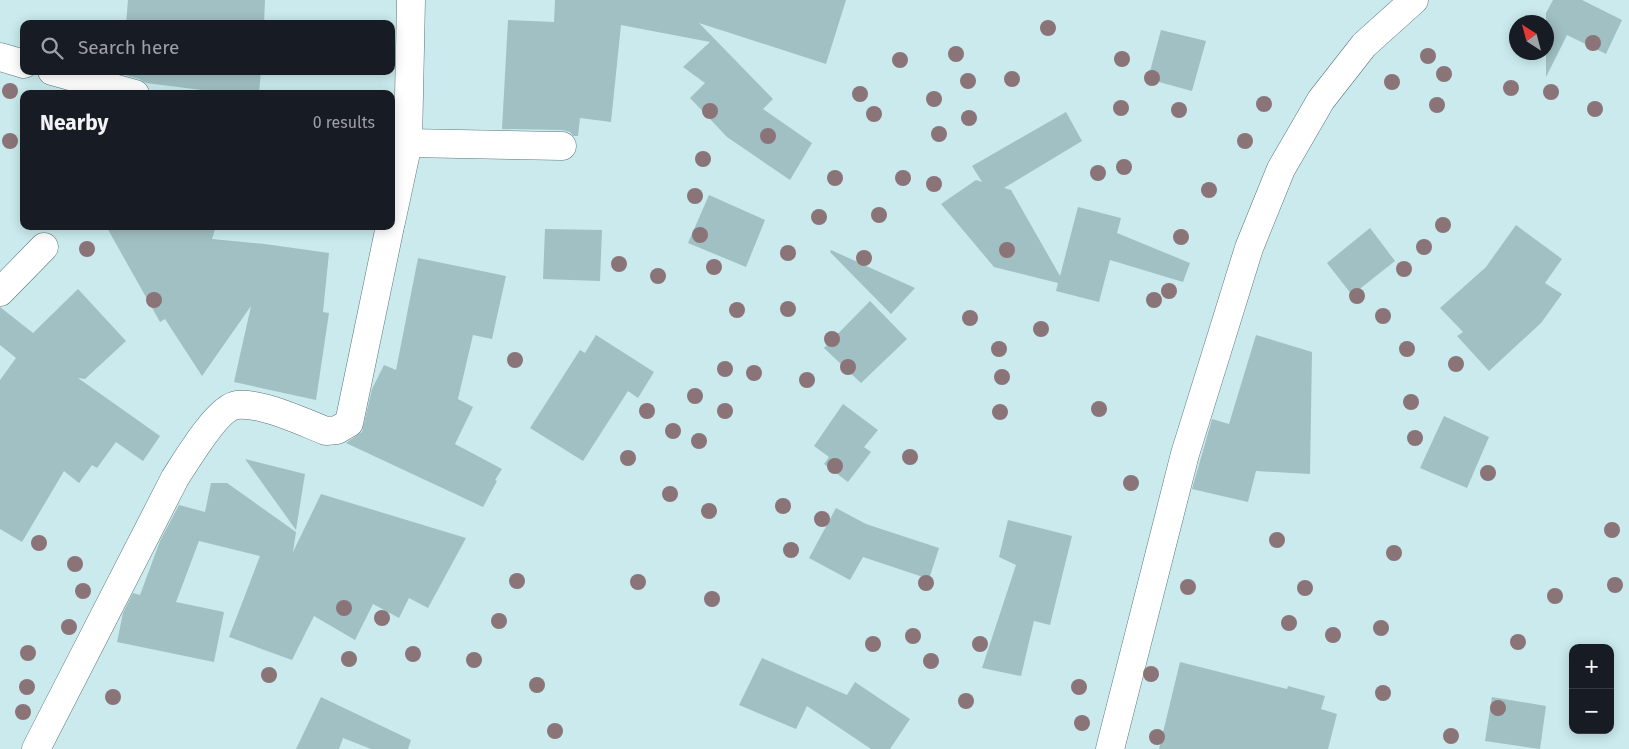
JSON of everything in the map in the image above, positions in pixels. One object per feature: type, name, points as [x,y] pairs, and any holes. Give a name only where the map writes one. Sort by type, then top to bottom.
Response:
[{"type":"street","points":[[395,186],[411,0]]},
{"type":"street","points":[[1110,749],[1185,454],[1249,248],[1281,170],[1321,100],[1364,45],[1414,0]]},
{"type":"street","points":[[0,57],[20,63]]},
{"type":"street","points":[[66,75],[121,90]]},
{"type":"street","points":[[400,141],[562,146]]},
{"type":"street","points":[[36,749],[175,478],[200,440],[221,416],[236,405],[243,405],[258,406],[326,431],[337,430],[349,423],[389,230]]},
{"type":"street","points":[[0,292],[44,246]]},
{"type":"building","points":[[128,0],[265,0],[264,20],[126,20]]},
{"type":"building","points":[[555,0],[846,0],[826,64],[699,23],[773,99],[763,109],[812,143],[790,180],[727,137],[690,98],[705,83],[683,67],[710,42],[621,25],[611,122],[580,118],[578,136],[573,136],[570,132],[562,130],[502,129],[508,20],[554,22]]},
{"type":"building","points":[[1553,0],[1582,0],[1622,20],[1606,54],[1567,35],[1546,77],[1546,60],[1554,60],[1554,15],[1546,15]]},
{"type":"building","points":[[1161,30],[1206,41],[1192,91],[1148,79]]},
{"type":"building","points":[[125,75],[261,75],[259,90],[202,90],[146,83]]},
{"type":"building","points":[[1066,112],[1082,141],[1004,188],[1011,190],[1060,276],[1078,207],[1121,218],[1117,233],[1190,263],[1183,282],[1110,260],[1099,302],[1056,291],[1058,283],[994,267],[941,204],[976,180],[982,182],[972,166]]},
{"type":"building","points":[[709,195],[765,220],[746,267],[688,243]]},
{"type":"building","points":[[1516,225],[1562,259],[1545,283],[1562,294],[1541,323],[1489,371],[1457,336],[1463,332],[1440,308],[1486,267]]},
{"type":"building","points":[[1370,228],[1395,261],[1352,295],[1327,263]]},
{"type":"building","points":[[545,229],[602,230],[600,281],[543,279]]},
{"type":"building","points":[[108,230],[215,230],[212,239],[329,253],[323,312],[329,313],[316,400],[234,382],[251,306],[202,376],[165,319],[160,322]]},
{"type":"building","points":[[831,250],[915,288],[891,314],[830,252]]},
{"type":"building","points":[[418,258],[506,276],[492,339],[473,335],[458,399],[473,407],[455,444],[502,469],[483,507],[346,443],[362,432],[372,389],[384,365],[396,370]]},
{"type":"building","points":[[78,289],[126,341],[85,379],[78,378],[160,436],[143,461],[116,442],[97,468],[92,465],[79,483],[64,471],[22,542],[0,529],[0,380],[16,358],[0,345],[0,307],[33,333]]},
{"type":"building","points":[[870,301],[907,339],[861,383],[824,348]]},
{"type":"building","points":[[596,335],[654,372],[638,398],[628,391],[583,461],[530,428],[580,350],[585,353]]},
{"type":"building","points":[[1256,335],[1312,352],[1310,474],[1256,471],[1248,502],[1192,489],[1212,419],[1229,424]]},
{"type":"building","points":[[843,404],[878,430],[864,447],[871,452],[848,482],[824,464],[829,457],[814,446]]},
{"type":"building","points":[[1444,416],[1489,437],[1467,488],[1420,468]]},
{"type":"building","points":[[245,459],[305,474],[296,530]]},
{"type":"building","points":[[211,483],[227,483],[296,532],[293,552],[321,494],[466,538],[428,608],[409,598],[399,618],[373,604],[355,640],[314,616],[292,660],[229,637],[260,556],[199,541],[176,602],[224,612],[214,662],[117,642],[123,613],[133,593],[140,595],[160,541],[179,505],[205,512]]},
{"type":"building","points":[[836,508],[866,524],[939,548],[929,579],[863,557],[850,580],[809,558]]},
{"type":"building","points":[[1008,520],[1072,536],[1050,625],[1034,621],[1021,676],[982,668],[1016,565],[999,557]]},
{"type":"building","points":[[762,658],[847,695],[855,682],[910,719],[890,749],[871,749],[807,706],[796,729],[739,705]]},
{"type":"building","points":[[1180,662],[1287,689],[1288,686],[1325,696],[1321,709],[1337,714],[1328,749],[1159,749]]},
{"type":"building","points":[[321,697],[411,740],[408,749],[371,749],[343,738],[339,749],[296,749]]},
{"type":"building","points":[[1492,697],[1546,706],[1540,749],[1485,741]]}]
